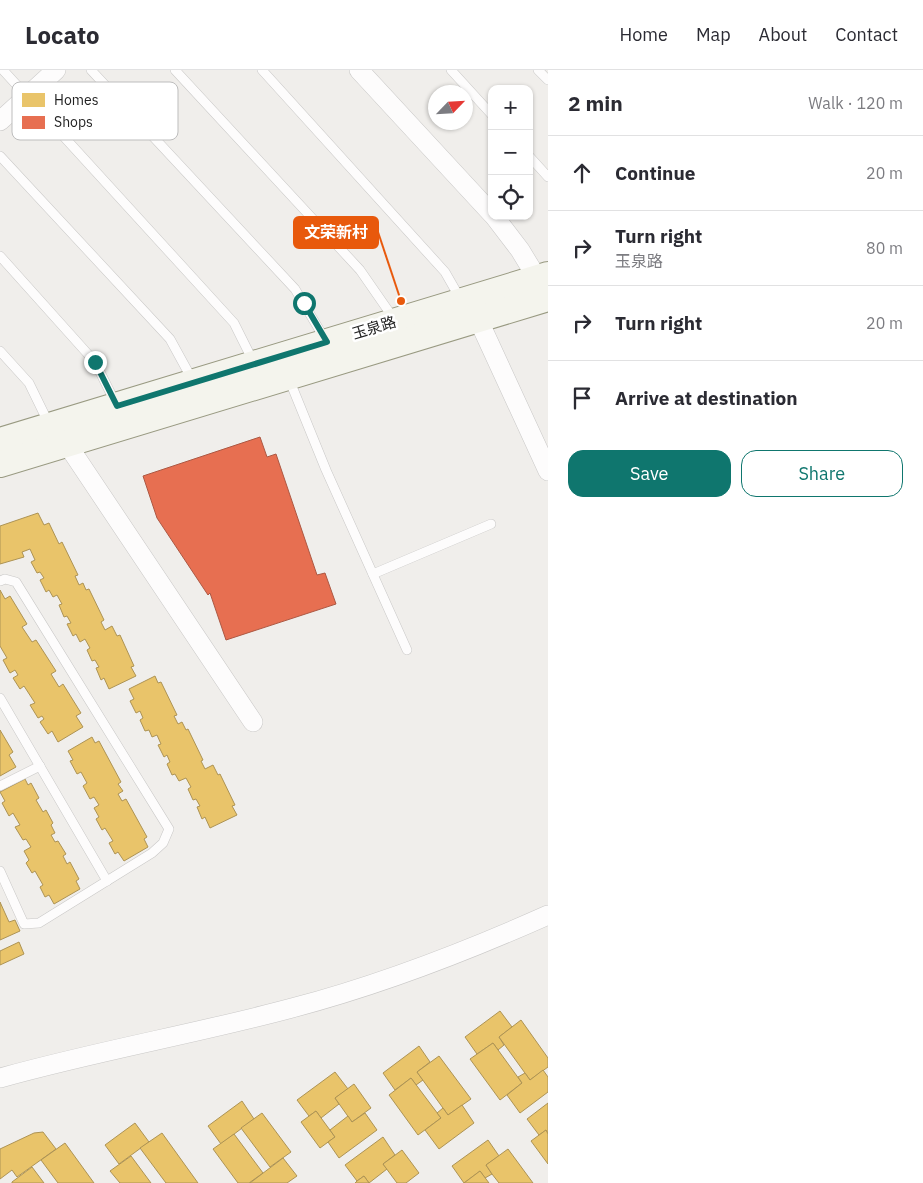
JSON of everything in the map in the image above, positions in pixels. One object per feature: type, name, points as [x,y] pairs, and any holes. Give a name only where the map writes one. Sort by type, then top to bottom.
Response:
[{"type":"main road","name":"玉泉路","points":[[0,441],[59,435],[288,377],[544,284]]},
{"type":"main road","name":"玉泉路","points":[[0,464],[117,406],[396,321],[470,310]]},
{"type":"street","points":[[43,82],[56,70]]},
{"type":"street","points":[[358,70],[488,210]]},
{"type":"street","points":[[0,121],[12,110]]},
{"type":"street","points":[[497,220],[544,284]]},
{"type":"street","points":[[470,310],[548,471]]},
{"type":"street","points":[[59,435],[252,722]]},
{"type":"street","points":[[0,1078],[188,1035],[338,996],[445,959],[548,915]]},
{"type":"lane","points":[[3,70],[14,82]]},
{"type":"lane","points":[[91,70],[102,82]]},
{"type":"lane","points":[[175,70],[360,270],[396,321]]},
{"type":"lane","points":[[262,70],[445,272],[470,310]]},
{"type":"lane","points":[[451,70],[488,111]]},
{"type":"lane","points":[[538,70],[548,80]]},
{"type":"lane","points":[[67,140],[234,322],[255,364]]},
{"type":"lane","points":[[156,140],[295,289],[327,342]]},
{"type":"lane","points":[[0,156],[170,339],[194,382]]},
{"type":"lane","points":[[533,160],[548,177]]},
{"type":"lane","points":[[0,256],[95,362],[117,406]]},
{"type":"lane","points":[[0,350],[29,382],[59,435]]},
{"type":"lane","points":[[288,377],[407,650]]},
{"type":"lane","points":[[373,574],[491,524]]},
{"type":"lane","points":[[0,581],[5,579],[16,582],[169,828],[158,848],[39,923],[24,924],[0,871]]},
{"type":"lane","points":[[0,698],[107,881]]},
{"type":"lane","points":[[0,786],[40,766]]},
{"type":"building: Homes","points":[[38,513],[44,525],[49,523],[59,544],[62,542],[78,575],[75,576],[79,585],[83,583],[86,590],[89,589],[104,620],[101,622],[105,630],[112,626],[117,636],[120,635],[134,666],[131,667],[136,676],[109,689],[104,678],[101,680],[96,668],[99,667],[95,660],[92,661],[87,650],[90,648],[85,639],[80,642],[76,634],[73,636],[67,624],[71,623],[67,616],[64,617],[59,605],[62,604],[57,595],[53,597],[49,590],[46,592],[40,580],[44,578],[40,572],[37,573],[31,562],[35,560],[30,549],[22,552],[24,557],[0,564],[0,526]]},
{"type":"building: Homes","points":[[0,590],[5,599],[10,596],[27,624],[22,627],[32,642],[36,640],[56,671],[51,674],[59,687],[63,684],[81,713],[76,716],[83,727],[58,742],[52,731],[48,734],[40,722],[44,719],[42,716],[38,718],[30,705],[35,703],[24,686],[20,689],[13,678],[18,675],[15,670],[10,673],[3,660],[7,658],[0,646]]},
{"type":"building: Homes","points":[[155,676],[158,683],[161,682],[177,715],[174,716],[178,724],[182,722],[186,730],[188,729],[203,760],[201,761],[205,769],[213,765],[218,775],[220,774],[235,805],[232,806],[237,815],[210,828],[205,817],[202,819],[197,807],[200,806],[196,799],[193,800],[188,789],[191,787],[186,778],[179,781],[175,774],[172,775],[167,764],[170,762],[167,755],[164,757],[158,745],[161,744],[157,735],[152,737],[149,730],[145,731],[140,720],[143,718],[140,711],[136,713],[130,701],[134,699],[129,689]]},
{"type":"building: Homes","points":[[0,730],[13,752],[9,755],[16,767],[0,776]]},
{"type":"building: Homes","points":[[92,737],[95,743],[99,741],[121,782],[118,784],[123,791],[118,794],[122,801],[126,799],[147,837],[144,839],[148,847],[124,861],[118,852],[115,854],[109,843],[113,841],[105,828],[102,830],[96,819],[99,817],[94,808],[99,805],[94,797],[90,799],[83,786],[87,783],[81,772],[77,774],[70,761],[73,760],[68,751]]},
{"type":"building: Homes","points":[[25,779],[28,785],[31,783],[39,798],[36,800],[43,812],[46,810],[53,823],[51,825],[55,833],[51,835],[55,842],[58,841],[66,854],[63,856],[67,864],[70,862],[79,879],[76,881],[80,889],[54,904],[49,895],[45,897],[40,887],[43,885],[35,871],[32,873],[26,863],[29,860],[24,851],[31,847],[26,839],[23,840],[15,827],[20,825],[13,813],[9,816],[2,803],[5,801],[0,792]]},
{"type":"building: Homes","points":[[0,902],[9,922],[15,920],[20,931],[0,940]]},
{"type":"building: Homes","points":[[19,942],[24,954],[0,965],[0,951]]},
{"type":"building: Homes","points":[[500,1011],[512,1027],[499,1037],[504,1045],[498,1050],[493,1043],[477,1054],[465,1037]]},
{"type":"building: Homes","points":[[521,1020],[548,1058],[548,1067],[530,1080],[499,1037]]},
{"type":"building: Homes","points":[[493,1043],[522,1083],[500,1100],[470,1059]]},
{"type":"building: Homes","points":[[419,1046],[430,1062],[417,1072],[423,1080],[416,1085],[411,1078],[395,1090],[383,1073]]},
{"type":"building: Homes","points":[[439,1056],[471,1099],[448,1115],[417,1072]]},
{"type":"building: Homes","points":[[543,1070],[548,1077],[548,1092],[520,1113],[507,1095],[522,1083],[518,1077],[525,1073],[530,1080]]},
{"type":"building: Homes","points":[[335,1072],[348,1089],[335,1098],[339,1104],[321,1118],[316,1111],[309,1116],[297,1100]]},
{"type":"building: Homes","points":[[411,1078],[441,1118],[418,1135],[389,1095]]},
{"type":"building: Homes","points":[[354,1084],[371,1108],[352,1122],[335,1098]]},
{"type":"building: Homes","points":[[242,1101],[254,1119],[221,1144],[208,1126]]},
{"type":"building: Homes","points":[[548,1103],[548,1134],[546,1130],[539,1135],[527,1119]]},
{"type":"building: Homes","points":[[462,1105],[474,1123],[439,1149],[425,1130],[441,1118],[437,1113],[443,1108],[448,1115]]},
{"type":"building: Homes","points":[[316,1111],[335,1137],[320,1148],[301,1122]]},
{"type":"building: Homes","points":[[262,1113],[291,1152],[270,1167],[241,1128]]},
{"type":"building: Homes","points":[[365,1113],[377,1130],[339,1158],[328,1142],[335,1137],[330,1130],[348,1116],[352,1122]]},
{"type":"building: Homes","points":[[135,1123],[149,1142],[119,1164],[105,1145]]},
{"type":"building: Homes","points":[[546,1130],[548,1134],[548,1164],[531,1141]]},
{"type":"building: Homes","points":[[43,1132],[56,1149],[17,1177],[12,1170],[0,1179],[0,1149],[34,1133]]},
{"type":"building: Homes","points":[[162,1133],[198,1183],[166,1183],[140,1148]]},
{"type":"building: Homes","points":[[234,1134],[263,1173],[249,1183],[238,1183],[213,1149]]},
{"type":"building: Homes","points":[[383,1137],[395,1155],[383,1164],[387,1169],[369,1183],[364,1176],[357,1181],[345,1165]]},
{"type":"building: Homes","points":[[488,1140],[499,1156],[486,1165],[492,1174],[485,1178],[480,1171],[464,1183],[452,1166]]},
{"type":"building: Homes","points":[[65,1143],[94,1183],[58,1183],[41,1160]]},
{"type":"building: Homes","points":[[508,1149],[533,1183],[499,1183],[492,1174],[486,1165]]},
{"type":"building: Homes","points":[[402,1150],[419,1173],[406,1183],[397,1183],[383,1164]]},
{"type":"building: Homes","points":[[131,1156],[151,1183],[120,1183],[110,1171]]},
{"type":"building: Homes","points":[[283,1158],[297,1176],[287,1183],[250,1183]]},
{"type":"building: Homes","points":[[32,1167],[44,1183],[12,1183],[12,1182]]},
{"type":"building: Homes","points":[[480,1171],[489,1183],[464,1183]]},
{"type":"building: Homes","points":[[364,1176],[369,1183],[355,1183],[357,1181]]},
{"type":"building: Shops","points":[[260,437],[267,457],[276,454],[317,575],[325,573],[336,604],[226,640],[210,593],[208,595],[157,518],[143,476]]},
{"type":"place","name":"文荣新村","points":[[401,301]]},
{"type":"route","points":[[95,362],[117,406],[327,342],[304,303]]}]
